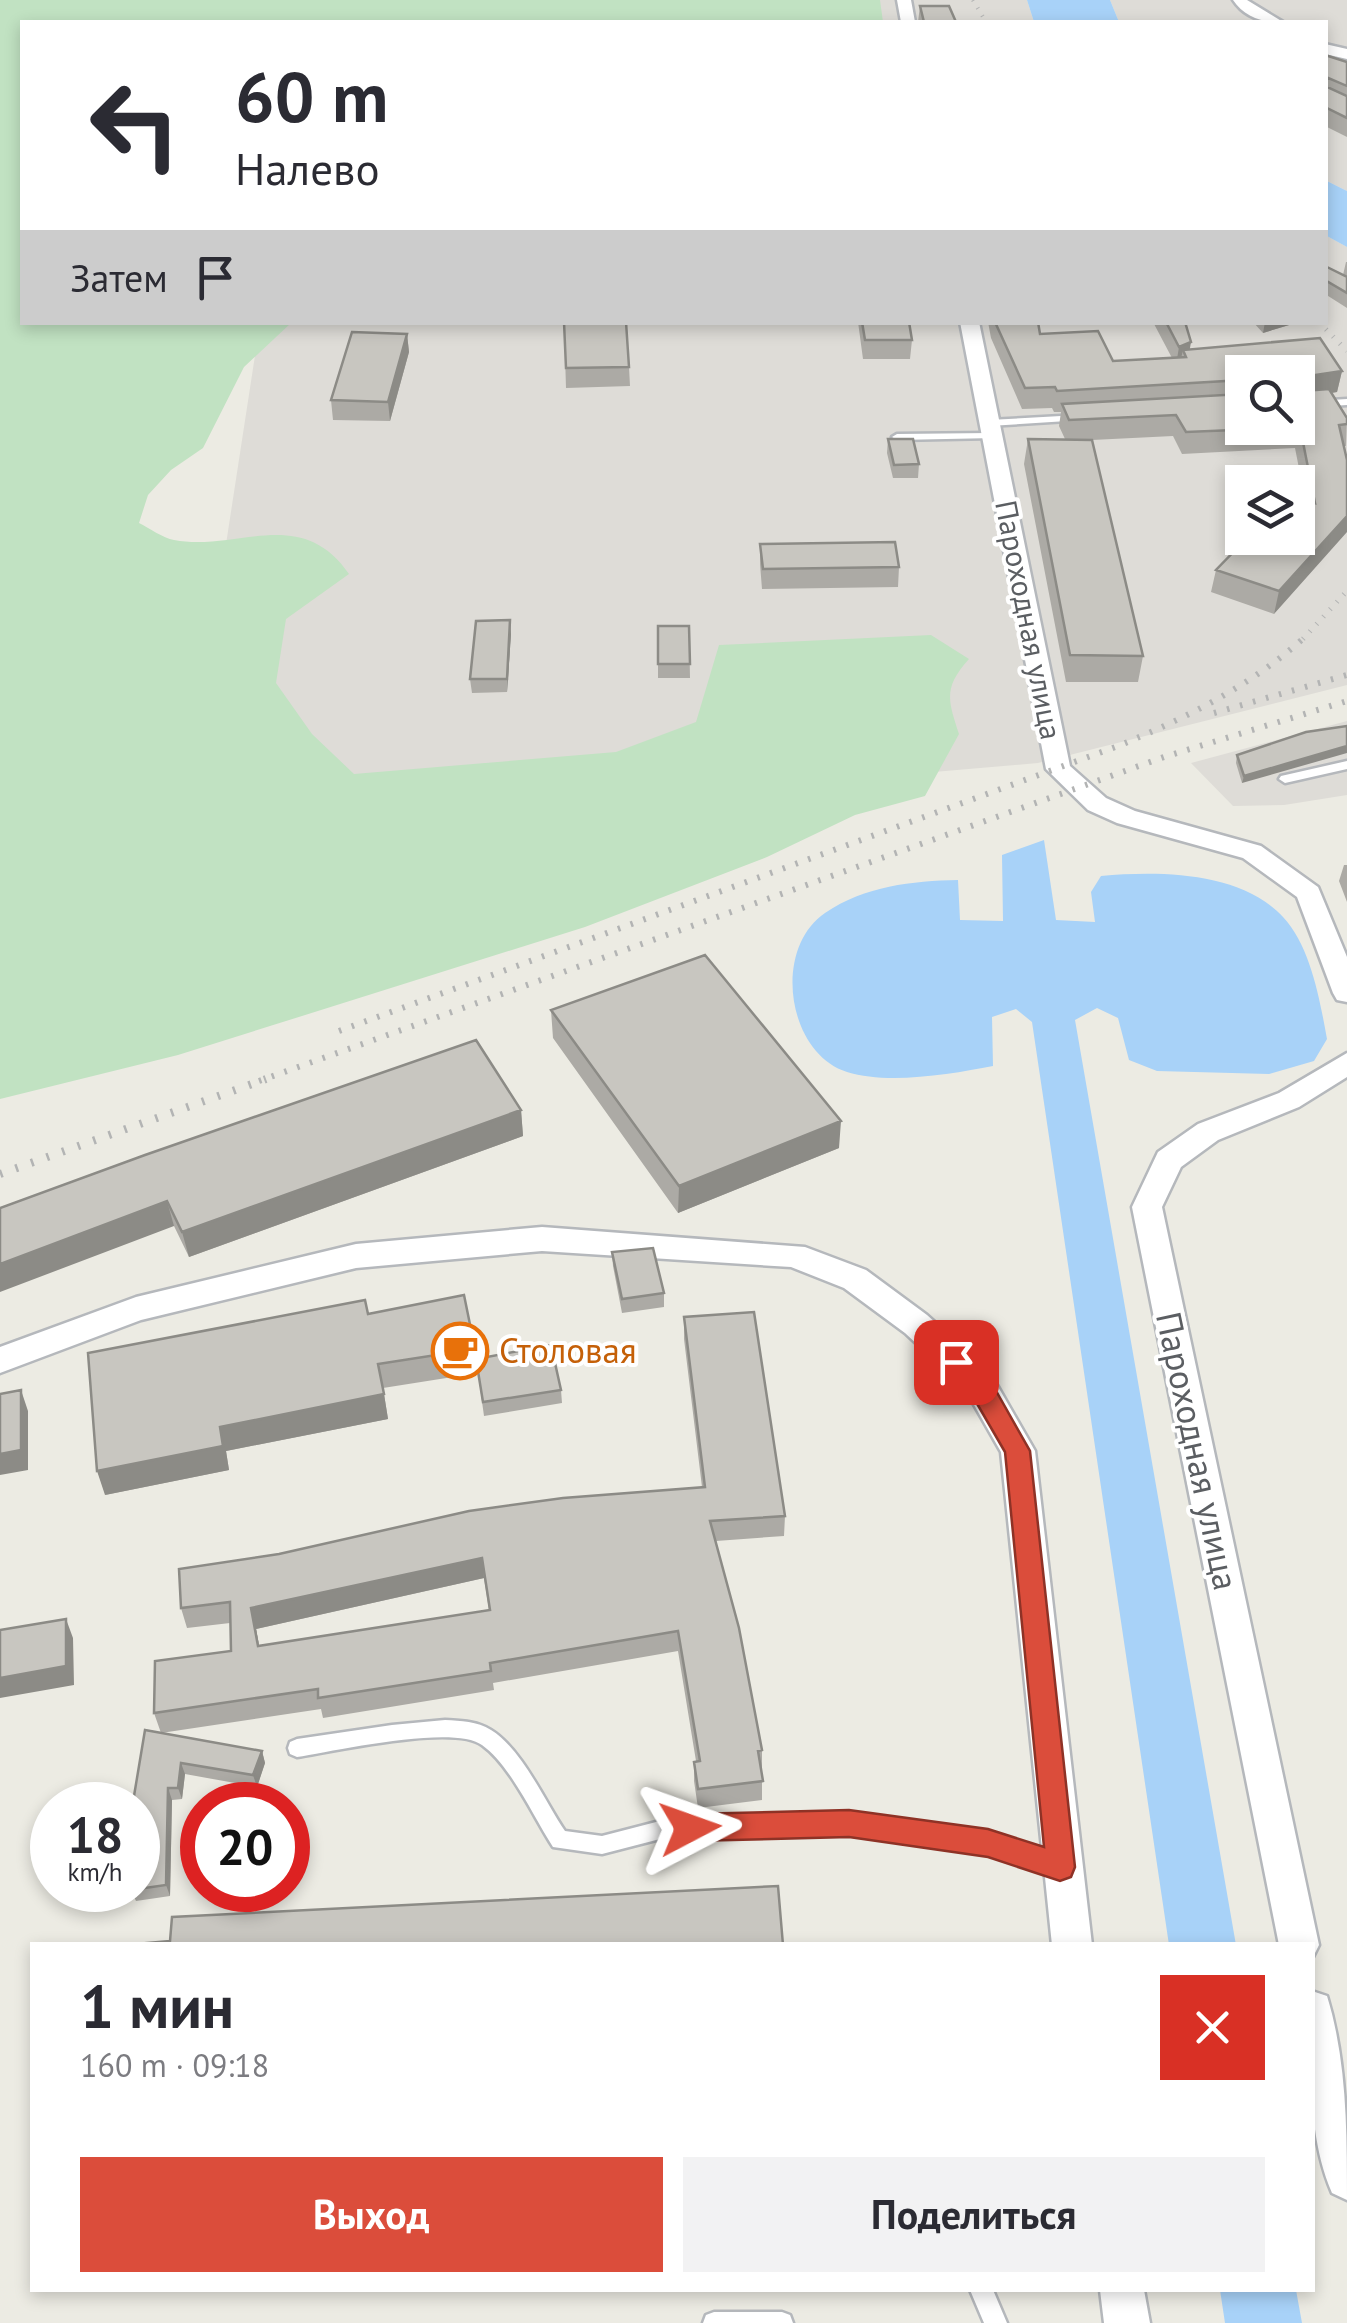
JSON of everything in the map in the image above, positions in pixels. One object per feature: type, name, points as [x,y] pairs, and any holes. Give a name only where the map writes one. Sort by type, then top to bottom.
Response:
[{"type":"street","points":[[1240,0],[1268,20]]},
{"type":"street","name":"Пароходная улица","points":[[969,325],[1058,769],[1097,804],[1252,852],[1309,894],[1347,993]]},
{"type":"street","name":"Пароходная улица","points":[[1298,1942],[1147,1207],[1170,1160],[1208,1132],[1289,1100],[1347,1063]]},
{"type":"street","points":[[0,1360],[136,1309],[356,1256],[542,1240],[578,1241],[794,1255],[856,1279],[916,1324],[977,1380],[1018,1451],[1060,1867],[1072,1942]]},
{"type":"street","points":[[1315,2025],[1347,2178]]},
{"type":"street","points":[[1122,2292],[1127,2323]]},
{"type":"lane","points":[[1315,404],[1347,402]]},
{"type":"lane","points":[[897,437],[1102,416]]},
{"type":"lane","points":[[1286,779],[1347,765]]},
{"type":"lane","points":[[297,1748],[437,1729],[482,1734],[510,1762],[560,1840],[602,1845],[660,1830],[752,1824],[849,1824],[988,1843],[1060,1867]]},
{"type":"lane","points":[[982,2292],[996,2323]]},
{"type":"lane","points":[[714,2323],[782,2323]]},
{"type":"shaded area","points":[[310,0],[1027,0],[1033,20],[307,20]]},
{"type":"shaded area","points":[[1110,0],[1347,0],[1347,191],[1328,182],[1328,20],[1118,20]]},
{"type":"shaded area","points":[[1328,237],[1347,247],[1347,685],[1038,763],[181,837],[260,325],[1328,325]]},
{"type":"shaded area","points":[[1347,721],[1347,795],[1284,805],[1233,806],[1191,763]]},
{"type":"green space","points":[[0,0],[880,0],[883,20],[20,20],[20,325],[289,325],[244,367],[203,448],[171,470],[148,495],[139,523],[170,539],[198,542],[267,535],[310,541],[330,553],[349,574],[286,619],[276,683],[312,734],[354,774],[616,752],[696,722],[719,645],[931,635],[969,659],[955,678],[950,695],[959,734],[925,796],[855,815],[767,857],[585,927],[178,1055],[0,1099]]},
{"type":"water","points":[[1027,0],[1110,0],[1118,20],[1033,20]]},
{"type":"water","points":[[1328,182],[1347,191],[1347,247],[1328,237]]},
{"type":"water","points":[[1044,840],[1056,920],[1095,922],[1091,892],[1101,876],[1198,877],[1245,890],[1265,902],[1293,929],[1313,975],[1321,1008],[1327,1039],[1314,1061],[1269,1074],[1157,1071],[1129,1060],[1118,1018],[1097,1008],[1075,1020],[1235,1942],[1169,1942],[1032,1022],[1016,1009],[992,1017],[993,1066],[940,1075],[881,1078],[847,1072],[827,1061],[811,1044],[794,999],[793,974],[808,929],[825,913],[856,897],[889,887],[958,880],[960,920],[1003,921],[1002,855]]},
{"type":"water","points":[[1220,2292],[1296,2292],[1302,2323],[1225,2323]]},
{"type":"building","points":[[920,6],[949,6],[955,20],[924,20]]},
{"type":"building","points":[[1328,56],[1347,62],[1347,86],[1328,78]]},
{"type":"building","points":[[1328,87],[1347,96],[1347,118],[1328,108]]},
{"type":"building","points":[[1328,268],[1347,277],[1347,293],[1328,282]]},
{"type":"building","points":[[564,325],[626,325],[629,367],[566,368]]},
{"type":"building","points":[[862,325],[910,325],[912,340],[865,340]]},
{"type":"building","points":[[996,325],[1038,325],[1040,334],[1098,331],[1113,361],[1186,357],[1183,350],[1320,338],[1342,371],[1315,375],[1315,355],[1225,355],[1225,381],[1057,391],[1055,387],[1025,388]]},
{"type":"building","points":[[1168,325],[1186,325],[1191,342],[1179,347]]},
{"type":"building","points":[[352,332],[407,334],[388,402],[331,400]]},
{"type":"building","points":[[1329,389],[1347,418],[1347,424],[1339,425],[1347,460],[1347,516],[1315,551],[1315,465],[1308,465],[1304,445],[1315,445],[1315,390]]},
{"type":"building","points":[[1225,395],[1225,430],[1186,432],[1176,415],[1069,420],[1062,404]]},
{"type":"building","points":[[888,439],[913,439],[919,464],[894,465]]},
{"type":"building","points":[[1028,439],[1092,440],[1143,656],[1070,655]]},
{"type":"building","points":[[895,542],[899,567],[763,569],[760,544]]},
{"type":"building","points":[[1231,555],[1312,555],[1279,591],[1216,570]]},
{"type":"building","points":[[510,620],[507,679],[470,679],[476,621]]},
{"type":"building","points":[[658,626],[689,626],[690,664],[658,664]]},
{"type":"building","points":[[1347,726],[1347,746],[1244,776],[1237,755],[1306,732]]},
{"type":"building","points":[[705,955],[841,1121],[679,1186],[551,1010]]},
{"type":"building","points":[[476,1040],[521,1110],[182,1232],[167,1201],[0,1264],[0,1208]]},
{"type":"building","points":[[653,1248],[664,1293],[622,1299],[612,1252]]},
{"type":"building","points":[[464,1295],[475,1349],[378,1364],[384,1394],[220,1427],[223,1446],[97,1471],[88,1353],[365,1300],[368,1314]]},
{"type":"building","points":[[754,1312],[785,1516],[710,1521],[739,1628],[762,1750],[758,1751],[763,1781],[698,1789],[694,1762],[700,1761],[678,1631],[490,1663],[491,1671],[318,1698],[318,1689],[154,1713],[155,1661],[231,1651],[230,1602],[181,1608],[179,1569],[279,1554],[469,1511],[563,1498],[705,1487],[684,1317]],"holes":[[[482,1558],[490,1610],[258,1646],[251,1608]]]},
{"type":"building","points":[[551,1345],[561,1390],[483,1402],[476,1359]]},
{"type":"building","points":[[21,1390],[21,1450],[0,1454],[0,1394]]},
{"type":"building","points":[[66,1619],[66,1666],[0,1678],[0,1630]]},
{"type":"building","points":[[145,1730],[262,1751],[253,1775],[181,1763],[178,1788],[168,1788],[166,1885],[160,1886],[160,1782],[137,1782]]},
{"type":"building","points":[[778,1886],[783,1942],[158,1942],[170,1941],[172,1917]]},
{"type":"railway","points":[[973,0],[985,20]]},
{"type":"railway","points":[[1322,325],[1347,351]]},
{"type":"railway","points":[[1305,637],[1347,591]]},
{"type":"railway","points":[[339,1031],[1118,746],[1217,699],[1305,637]]},
{"type":"railway","points":[[1214,713],[1347,675]]},
{"type":"railway","points":[[259,1081],[1164,757],[1347,701]]},
{"type":"railway","points":[[0,1174],[266,1079]]},
{"type":"place","name":"Столовая","points":[[460,1351]]},
{"type":"route","points":[[690,1828],[849,1824],[988,1843],[1060,1867],[1018,1451],[977,1380],[956,1362]]}]
